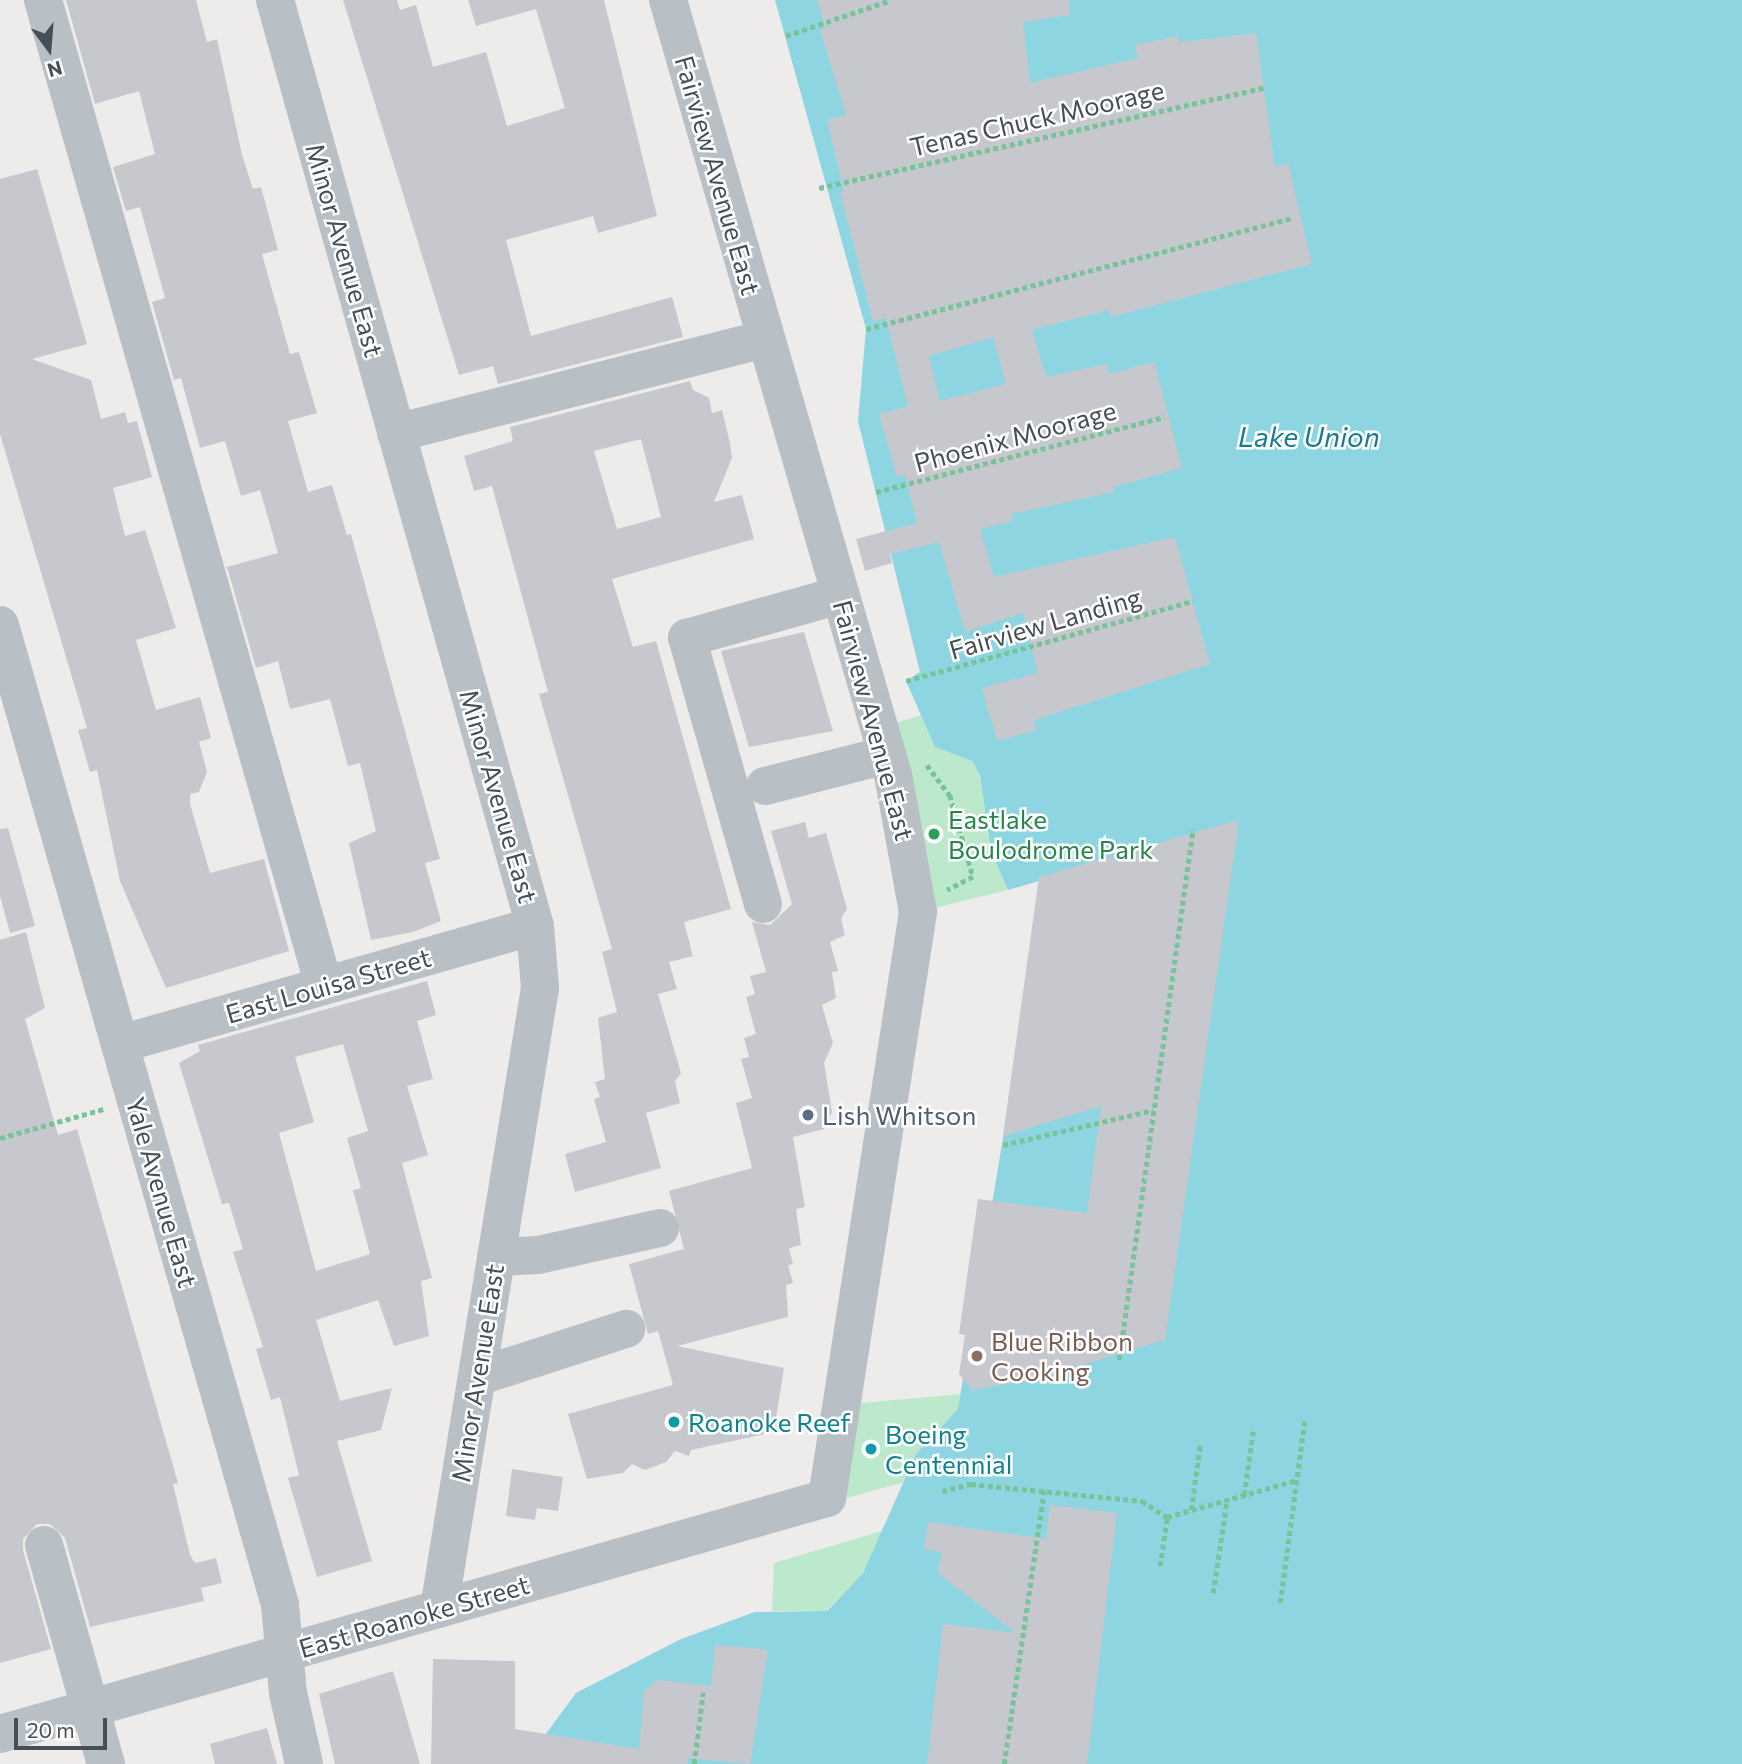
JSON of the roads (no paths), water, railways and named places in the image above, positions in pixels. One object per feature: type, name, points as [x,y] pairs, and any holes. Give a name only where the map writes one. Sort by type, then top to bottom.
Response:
[{"type":"street","points":[[43,0],[324,986]]},
{"type":"street","name":"Minor Avenue East","points":[[275,0],[535,926],[540,988],[439,1609]]},
{"type":"street","name":"Fairview Avenue East","points":[[668,0],[837,584],[902,756],[918,912],[915,955],[827,1498]]},
{"type":"street","points":[[396,433],[765,339]]},
{"type":"street","points":[[706,608],[837,584]]},
{"type":"street","points":[[763,904],[687,638],[837,584]]},
{"type":"street","name":"Yale Avenue East","points":[[0,625],[281,1605],[284,1653],[304,1764]]},
{"type":"street","points":[[765,786],[902,756]]},
{"type":"street","name":"East Louisa Street","points":[[120,1044],[535,926]]},
{"type":"street","points":[[496,1257],[538,1255],[660,1227]]},
{"type":"street","points":[[477,1377],[626,1329]]},
{"type":"street","name":"East Roanoke Street","points":[[0,1734],[827,1498]]},
{"type":"street","points":[[44,1545],[106,1764]]},
{"type":"water","name":"Lake Union","points":[[775,0],[1742,0],[1742,1764],[535,1764],[545,1735],[576,1693],[681,1639],[755,1612],[827,1611],[863,1573],[916,1454],[958,1409],[1046,879],[1008,890],[991,851],[980,775],[972,761],[935,747],[906,681],[920,672],[858,421],[866,329]]},
{"type":"place","name":"Eastlake Boulodrome Park","points":[[934,834]]},
{"type":"place","name":"Lish Whitson","points":[[808,1115]]},
{"type":"place","name":"Blue Ribbon Cooking","points":[[977,1356]]},
{"type":"place","name":"Roanoke Reef","points":[[674,1422]]},
{"type":"place","name":"Boeing Centennial","points":[[871,1449]]}]
